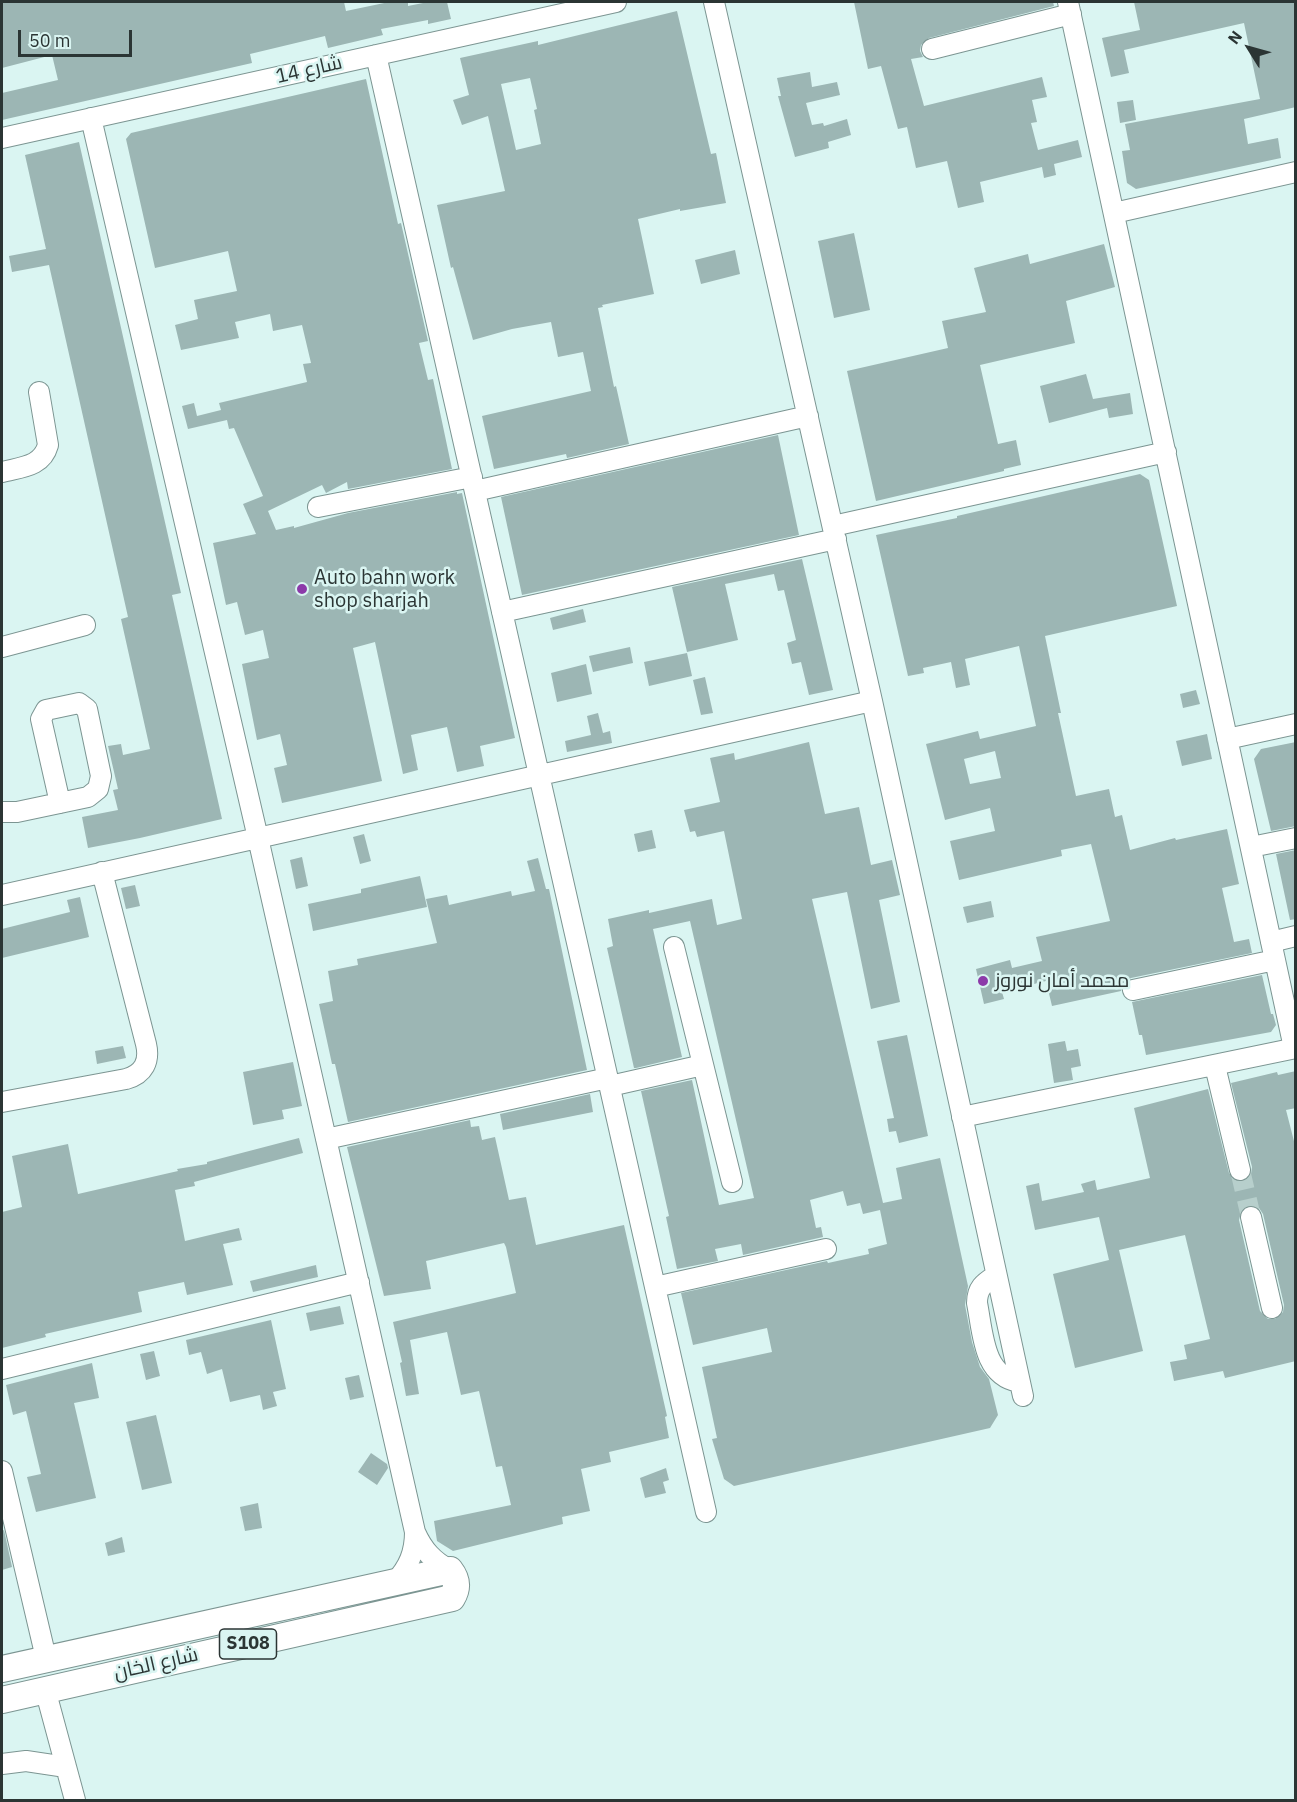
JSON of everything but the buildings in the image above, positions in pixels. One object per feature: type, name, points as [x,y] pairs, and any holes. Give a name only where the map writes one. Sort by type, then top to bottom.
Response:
[{"type":"main road","name":"شارع الخان","points":[[2,1669],[450,1570],[456,1584],[452,1598],[2,1700]]},
{"type":"street","name":"شارع 14","points":[[2,138],[616,2]]},
{"type":"street","points":[[714,2],[872,701],[1021,1389]]},
{"type":"street","points":[[932,49],[1070,8],[1295,1048],[962,1118]]},
{"type":"street","points":[[376,55],[706,1512]]},
{"type":"street","points":[[91,118],[327,1139],[415,1532],[419,1542],[432,1558],[450,1570]]},
{"type":"street","points":[[1114,213],[1296,172]]},
{"type":"street","points":[[2,472],[32,465],[38,462],[46,451],[48,445],[39,392]]},
{"type":"street","points":[[318,507],[473,484],[808,416]]},
{"type":"street","points":[[502,612],[1166,452]]},
{"type":"street","points":[[2,647],[85,625]]},
{"type":"street","points":[[2,895],[872,701]]},
{"type":"street","points":[[2,812],[9,814],[88,797],[94,794],[101,783],[101,776],[87,709],[79,703],[46,710],[41,719],[60,803]]},
{"type":"street","points":[[1227,739],[1296,724]]},
{"type":"street","points":[[1251,848],[1296,837]]},
{"type":"street","points":[[2,1102],[133,1077],[146,1063],[146,1044],[102,872]]},
{"type":"street","points":[[1133,990],[1273,951],[1296,936]]},
{"type":"street","points":[[674,947],[732,1182]]},
{"type":"street","points":[[327,1139],[703,1065]]},
{"type":"street","points":[[1215,1066],[1240,1170]]},
{"type":"street","points":[[1251,1217],[1272,1308]]},
{"type":"street","points":[[655,1287],[826,1249]]},
{"type":"street","points":[[2,1369],[359,1282]]},
{"type":"street","points":[[2,1471],[46,1658]]},
{"type":"street","points":[[396,1582],[413,1554],[415,1532]]},
{"type":"street","points":[[45,1689],[75,1800]]},
{"type":"street","points":[[2,1764],[26,1761],[66,1767]]},
{"type":"tunnel","points":[[1240,1170],[1251,1217]]},
{"type":"place","name":"Auto bahn work shop sharjah","points":[[302,589]]},
{"type":"place","name":"محمد أمان نوروز","points":[[983,981]]}]
